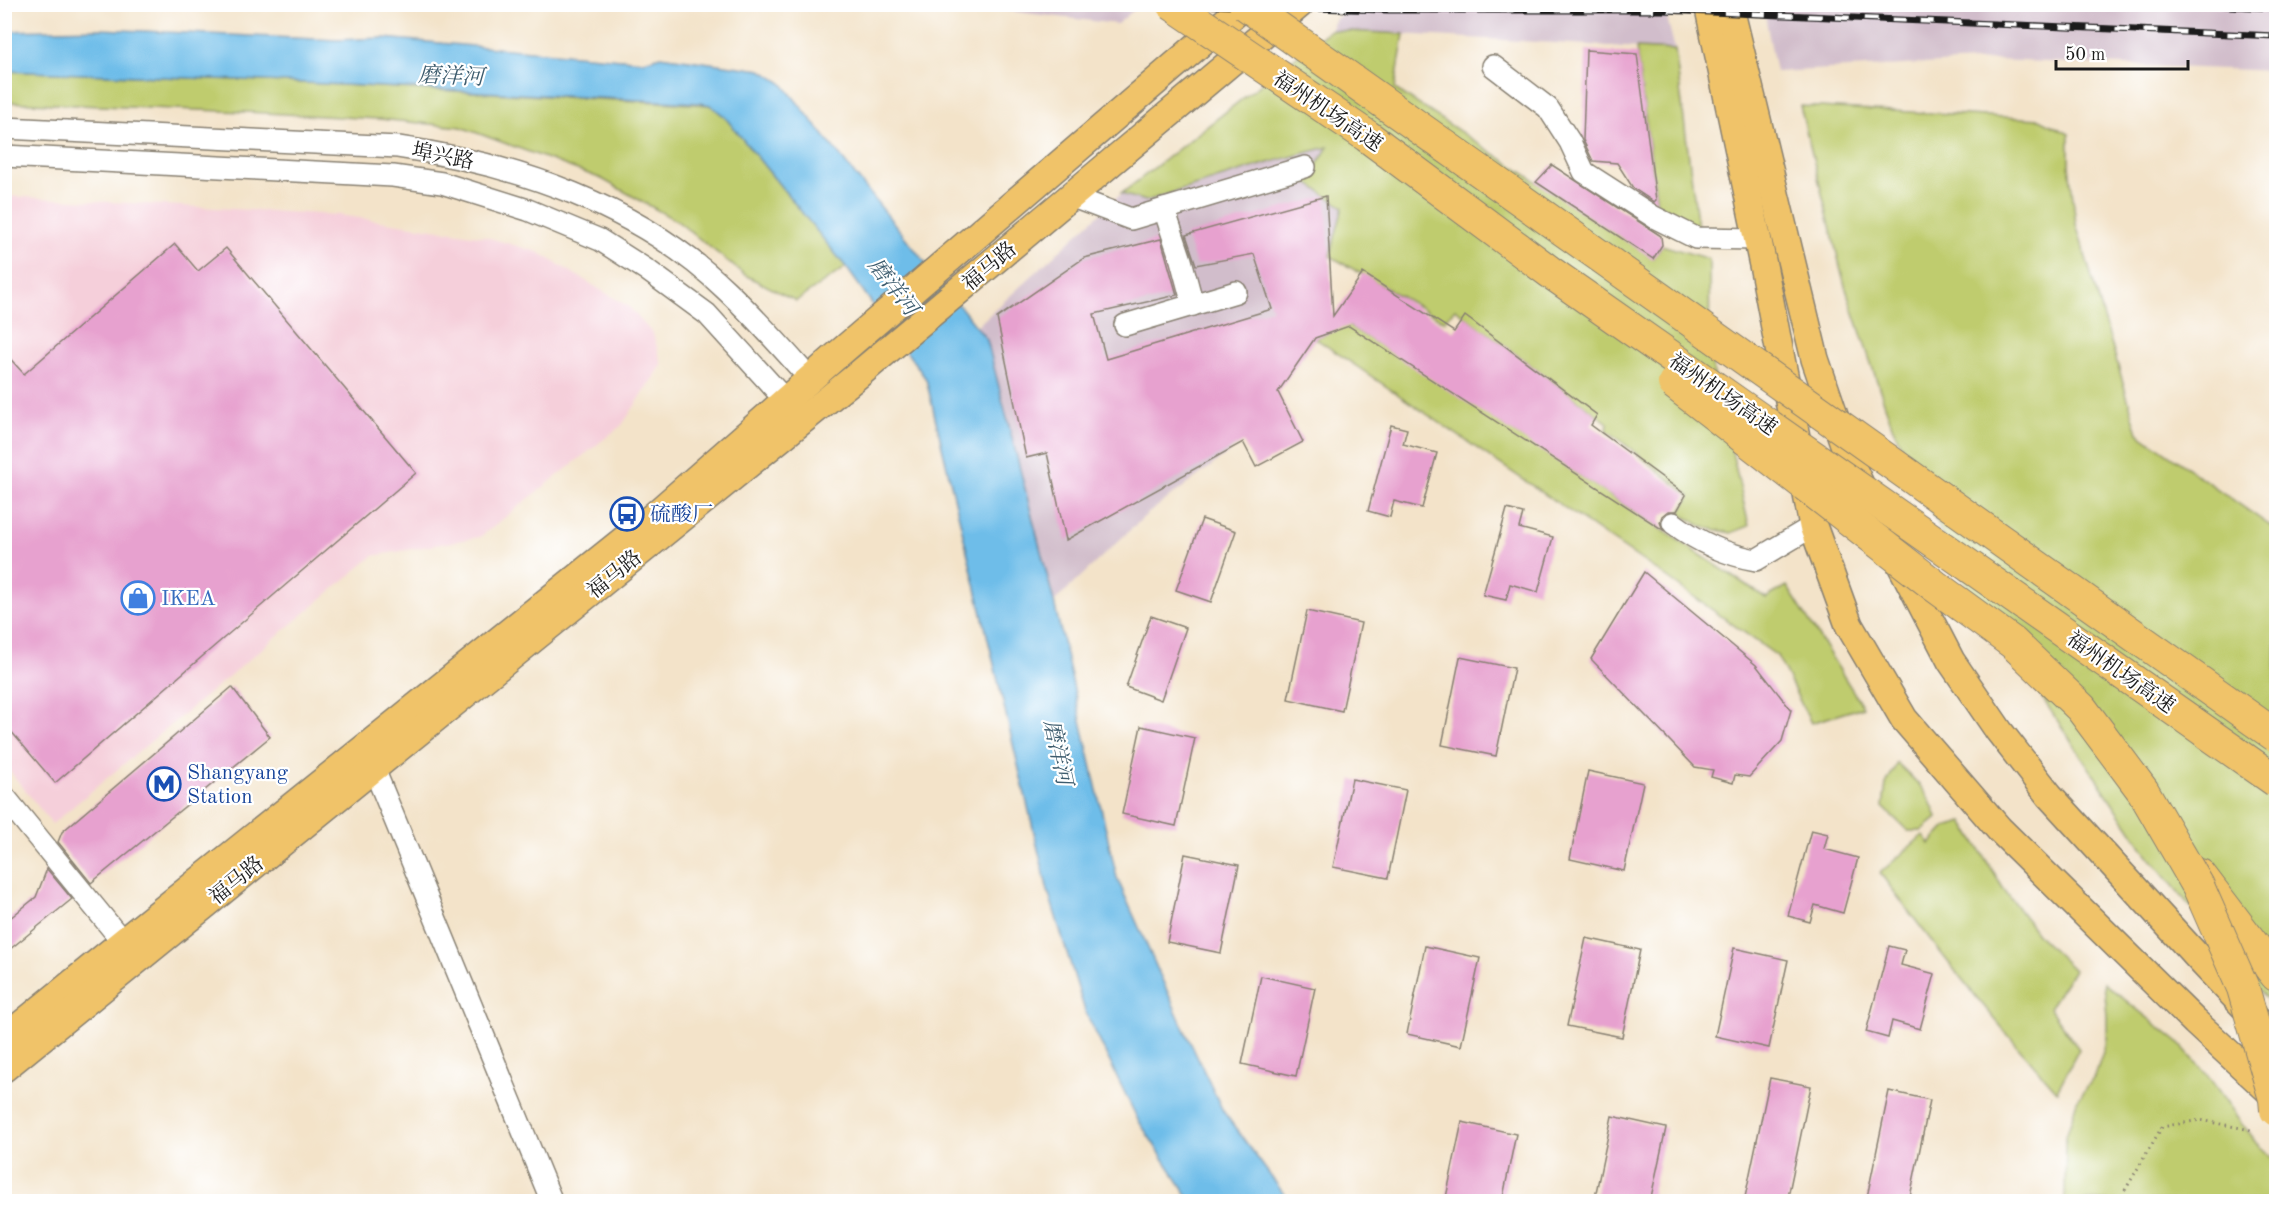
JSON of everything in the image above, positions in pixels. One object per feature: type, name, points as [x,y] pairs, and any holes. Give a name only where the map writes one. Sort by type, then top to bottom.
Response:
[{"type":"highway","name":"福州机场高速","points":[[1172,4],[1367,136],[1550,272],[2277,781]]},
{"type":"highway","name":"福州机场高速","points":[[1246,4],[2277,736]]},
{"type":"highway","points":[[1550,272],[1665,376],[1935,586],[2013,643],[2081,708],[2143,791],[2198,886],[2243,988],[2277,1110]]},
{"type":"highway","points":[[2170,662],[2277,720]]},
{"type":"highway","points":[[2165,829],[2277,975]]},
{"type":"main road","name":"福马路","points":[[4,1040],[655,515],[1246,4]]},
{"type":"main road","name":"福马路","points":[[4,1068],[888,351],[1300,4]]},
{"type":"main road","points":[[1708,4],[1758,239],[1813,526],[1849,625],[1905,719],[2000,829],[2195,1023],[2277,1097]]},
{"type":"main road","points":[[1730,4],[1815,359],[1852,467],[1951,661],[1999,731],[2049,795],[2277,1040]]},
{"type":"street","points":[[1493,66],[1548,108],[1570,142],[1584,172],[1654,217],[1696,238],[1758,239]]},
{"type":"street","name":"埠兴路","points":[[4,128],[398,147],[448,154],[540,179],[618,214],[662,238],[725,289],[810,379]]},
{"type":"street","name":"埠兴路","points":[[4,156],[393,176],[442,183],[528,210],[600,240],[647,270],[707,314],[786,401]]},
{"type":"street","points":[[1070,196],[1131,219],[1305,167]]},
{"type":"street","points":[[1164,209],[1193,305]]},
{"type":"street","points":[[1125,324],[1236,292]]},
{"type":"street","points":[[1673,523],[1683,531],[1734,556],[1756,560],[1813,526]]},
{"type":"street","points":[[374,769],[552,1202]]},
{"type":"street","points":[[4,795],[123,942]]},
{"type":"path","points":[[2123,1202],[2124,1192],[2162,1127],[2200,1120],[2251,1130]]},
{"type":"shaded area","points":[[877,5],[1140,5],[1117,24],[1000,10]]},
{"type":"shaded area","points":[[1352,5],[1664,5],[1675,50],[1330,30],[1336,19]]},
{"type":"shaded area","points":[[1763,5],[2276,5],[2276,71],[1994,60],[1776,72]]},
{"type":"shaded area","points":[[1329,146],[1343,207],[1330,256],[1334,331],[1315,339],[1243,442],[1146,515],[1054,602],[987,340],[976,327],[1121,194],[1146,201]]},
{"type":"shaded area","points":[[4,196],[339,215],[486,237],[538,252],[629,307],[653,334],[662,365],[622,425],[480,537],[373,556],[52,824],[5,765]]},
{"type":"green space","points":[[1330,30],[1404,34],[1395,89],[1653,258],[1662,245],[1709,259],[1710,356],[1749,526],[1731,533],[1703,527],[1680,514],[1690,496],[1607,430],[1608,423],[1455,309],[1444,321],[1330,256],[1343,207],[1306,182],[1328,147],[1271,162],[1146,201],[1121,194]]},
{"type":"green space","points":[[1636,48],[1675,50],[1698,228],[1658,212]]},
{"type":"green space","points":[[5,71],[266,81],[710,105],[724,116],[846,267],[796,301],[745,275],[677,221],[602,179],[461,127],[379,119],[5,102]]},
{"type":"green space","points":[[1800,106],[2040,119],[2069,134],[2069,165],[2076,224],[2138,433],[2276,530],[2276,1011],[2147,854],[1963,580],[1892,426],[1845,286]]},
{"type":"green space","points":[[1333,316],[1418,369],[1766,598],[1787,586],[1863,707],[1811,723],[1777,656],[1662,574],[1315,338],[1334,331]]},
{"type":"green space","points":[[1897,763],[1916,781],[1934,809],[1937,818],[1921,831],[1908,831],[1883,807],[1886,784]]},
{"type":"green space","points":[[1963,822],[2003,888],[2038,935],[2074,970],[2049,1008],[2079,1049],[2057,1091],[1966,984],[1880,873],[1923,835],[1930,844],[1946,827]]},
{"type":"green space","points":[[2104,983],[2178,1042],[2208,1076],[2256,1143],[2276,1161],[2276,1201],[2065,1201],[2066,1136],[2077,1101],[2095,1076],[2107,1040]]},
{"type":"water","name":"磨洋河","points":[[100,29],[337,40],[383,38],[644,61],[660,56],[761,70],[782,83],[987,340],[1054,602],[1117,878],[1223,1111],[1289,1201],[1191,1201],[1138,1120],[1085,1011],[1048,891],[926,379],[846,267],[724,116],[710,105],[700,103],[266,81],[5,71],[5,31]]},
{"type":"building","points":[[1586,50],[1637,54],[1656,200],[1654,202],[1633,188],[1617,163],[1593,161],[1583,140]]},
{"type":"building","points":[[1552,165],[1661,236],[1662,245],[1653,259],[1536,182]]},
{"type":"building","points":[[1326,196],[1333,316],[1363,273],[1454,332],[1465,316],[1597,415],[1591,425],[1686,495],[1677,511],[1668,511],[1662,516],[1660,522],[1663,530],[1349,326],[1315,338],[1278,392],[1303,442],[1256,467],[1243,442],[1066,540],[1047,453],[1026,458],[997,318],[1084,258],[1161,239],[1177,295],[1094,314],[1106,359],[1272,309],[1254,254],[1196,265],[1186,235]]},
{"type":"building","name":"IKEA","points":[[175,244],[198,271],[226,248],[416,473],[55,783],[4,723],[4,352],[24,374]]},
{"type":"building","points":[[1391,425],[1407,429],[1403,444],[1437,453],[1422,508],[1394,501],[1390,517],[1368,511]]},
{"type":"building","points":[[1507,509],[1523,513],[1519,528],[1553,537],[1538,592],[1510,584],[1506,600],[1483,595]]},
{"type":"building","points":[[1202,519],[1236,531],[1211,602],[1176,590]]},
{"type":"building","points":[[1644,572],[1756,665],[1791,710],[1782,741],[1749,777],[1735,775],[1733,783],[1711,777],[1713,770],[1695,767],[1591,659]]},
{"type":"building","points":[[1307,611],[1361,623],[1342,711],[1288,699]]},
{"type":"building","points":[[1151,616],[1186,628],[1161,700],[1126,687]]},
{"type":"building","points":[[1460,657],[1514,668],[1496,756],[1442,745]]},
{"type":"building","name":"Shangyang Station","points":[[232,687],[270,737],[91,883],[58,842],[62,832]]},
{"type":"building","points":[[1141,726],[1195,738],[1176,826],[1122,814]]},
{"type":"building","points":[[1588,771],[1643,783],[1624,871],[1570,859]]},
{"type":"building","points":[[1352,779],[1406,790],[1388,878],[1333,867]]},
{"type":"building","points":[[1811,830],[1828,834],[1824,849],[1858,858],[1843,913],[1815,905],[1810,922],[1788,916]]},
{"type":"building","points":[[1185,854],[1239,865],[1221,953],[1167,942]]},
{"type":"building","points":[[47,869],[72,899],[4,954],[4,923],[36,897]]},
{"type":"building","points":[[1586,938],[1640,950],[1622,1037],[1567,1026]]},
{"type":"building","points":[[1425,946],[1480,958],[1461,1046],[1407,1034]]},
{"type":"building","points":[[1889,946],[1905,950],[1901,965],[1935,974],[1920,1029],[1892,1021],[1888,1038],[1866,1032]]},
{"type":"building","points":[[1734,948],[1788,960],[1769,1048],[1715,1036]]},
{"type":"building","points":[[1261,976],[1315,988],[1296,1076],[1242,1064]]},
{"type":"building","points":[[1770,1078],[1811,1086],[1787,1202],[1744,1202]]},
{"type":"building","points":[[1889,1091],[1930,1100],[1909,1202],[1866,1202]]},
{"type":"building","points":[[1612,1116],[1666,1128],[1650,1202],[1594,1202]]},
{"type":"building","points":[[1462,1122],[1516,1134],[1502,1202],[1445,1202]]},
{"type":"railway","points":[[1164,4],[1388,10],[1663,10],[2276,36]]},
{"type":"railway","points":[[2188,4],[2276,8]]},
{"type":"place","name":"硫酸厂","points":[[627,514]]},
{"type":"place","name":"IKEA","points":[[138,598]]},
{"type":"place","name":"Shangyang Station","points":[[164,784]]}]
